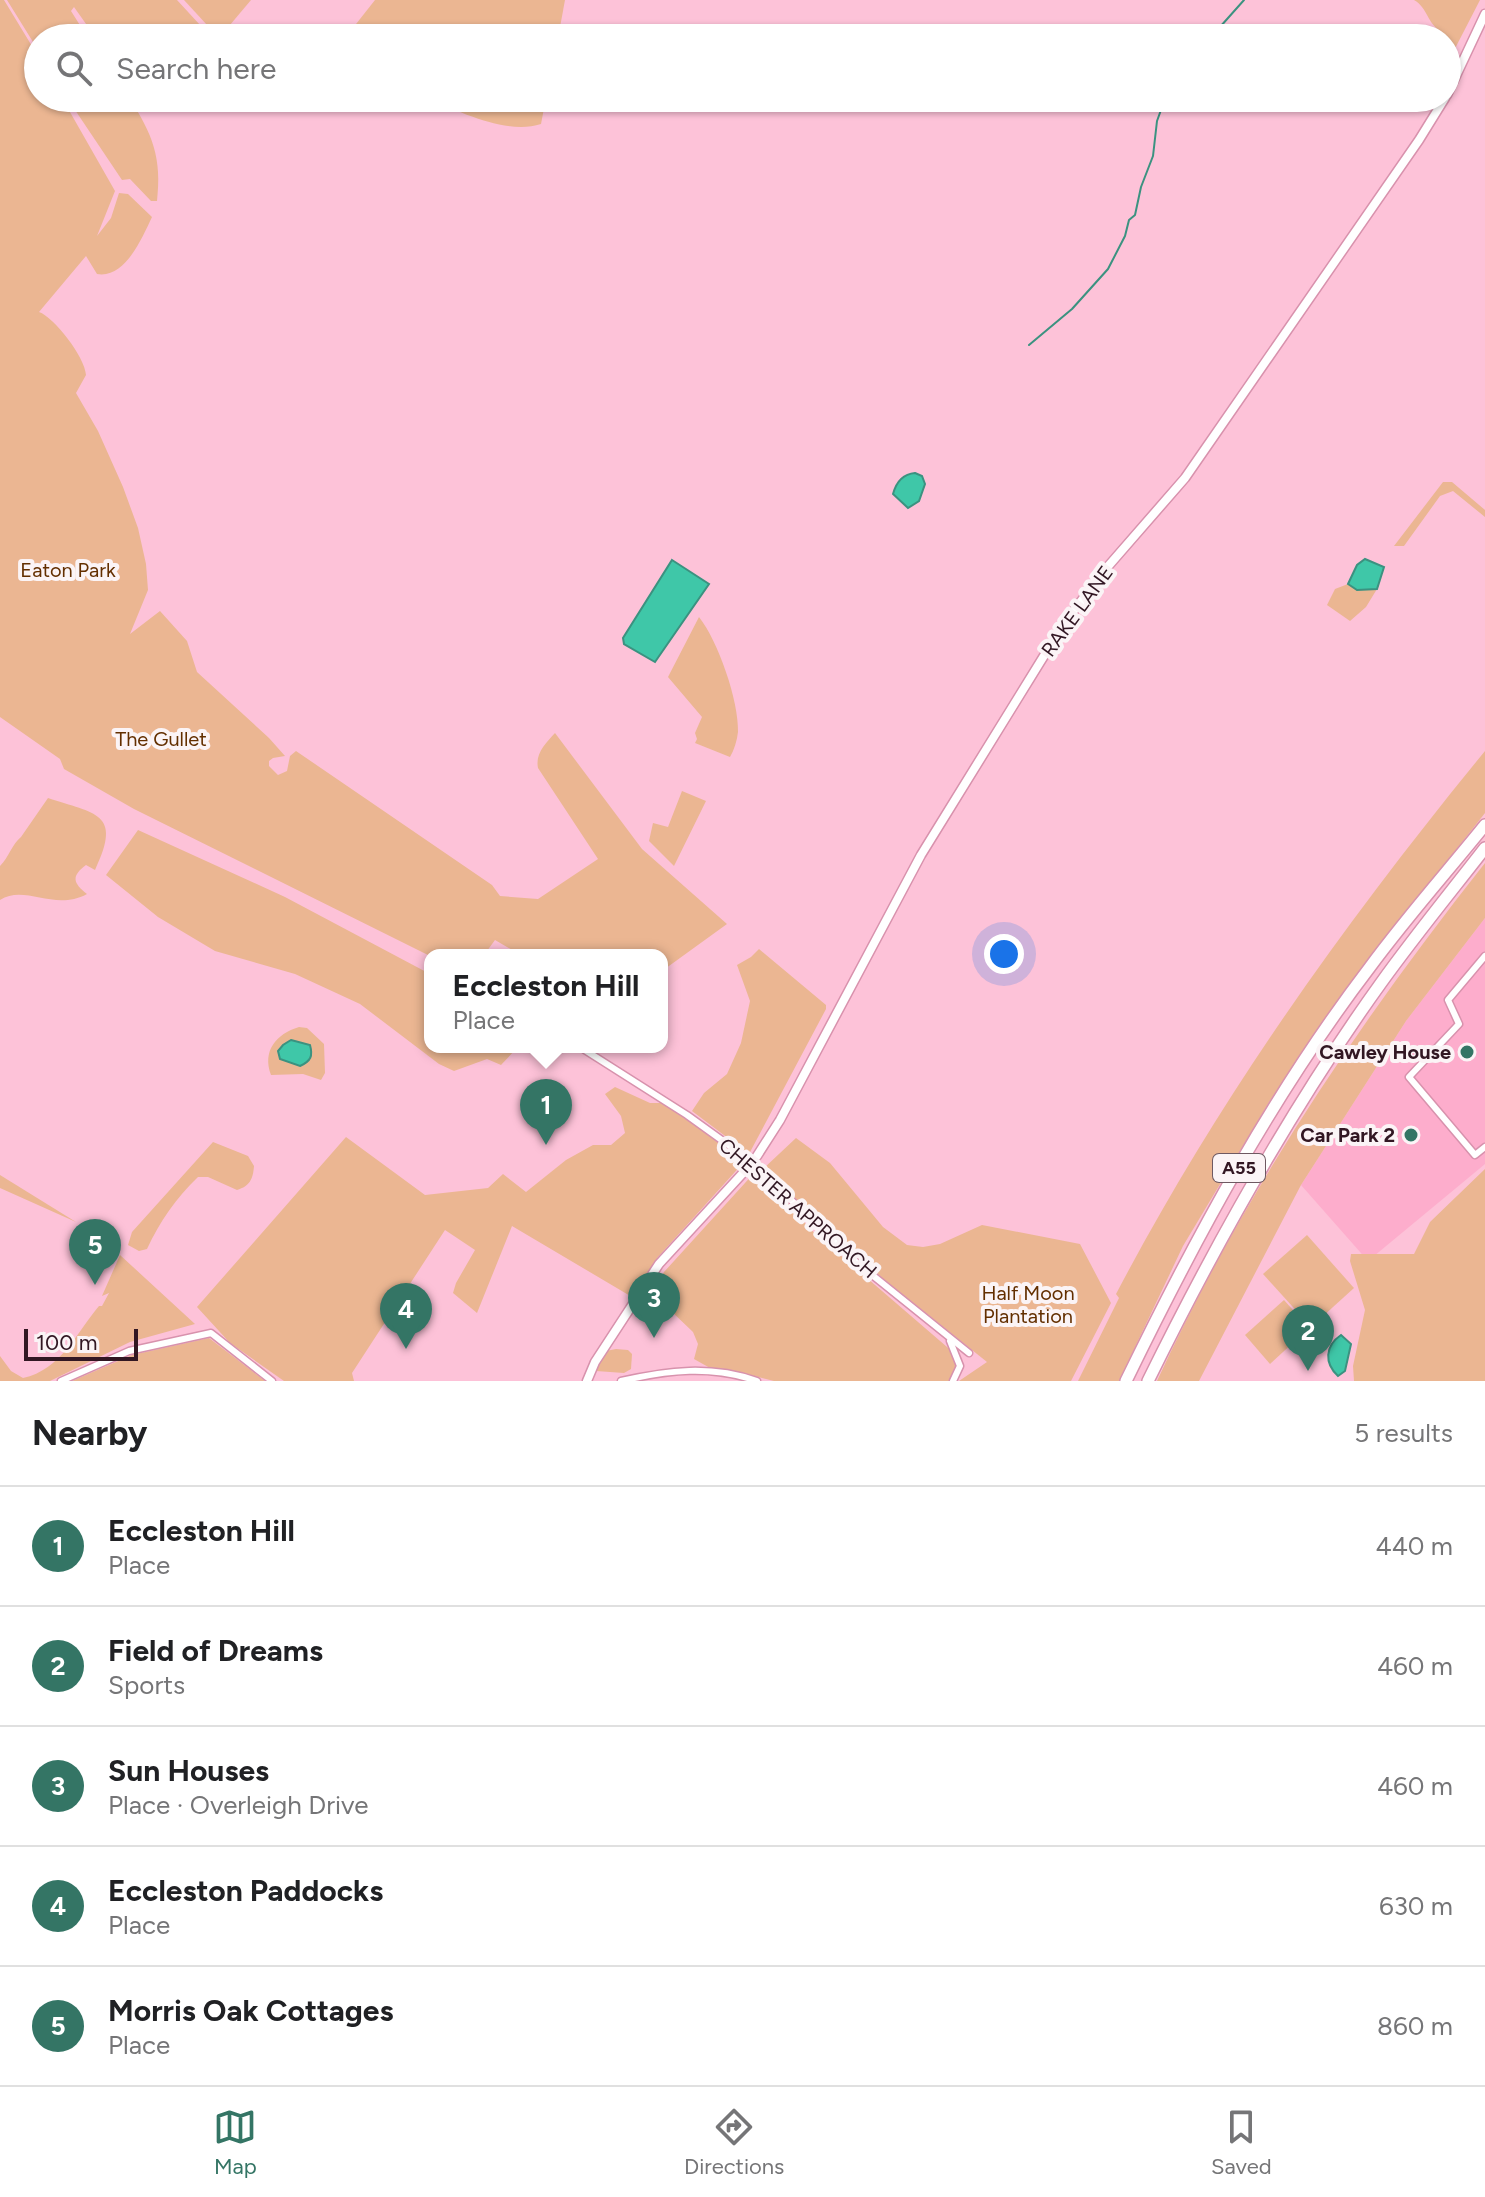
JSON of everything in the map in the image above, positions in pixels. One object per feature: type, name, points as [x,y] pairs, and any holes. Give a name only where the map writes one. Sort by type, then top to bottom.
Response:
[{"type":"highway","name":"A55","points":[[1126,1381],[1192,1249],[1284,1091],[1370,966],[1485,825]]},
{"type":"highway","name":"A55","points":[[1148,1381],[1215,1250],[1329,1059],[1381,982],[1485,848]]},
{"type":"street","name":"RAKE LANE","points":[[1461,64],[1485,14]]},
{"type":"street","name":"RAKE LANE","points":[[757,1156],[780,1120],[921,855],[1063,625],[1104,571],[1185,478],[1436,112]]},
{"type":"street","points":[[1485,956],[1448,1000],[1459,1024],[1409,1077],[1475,1155],[1485,1147]]},
{"type":"street","name":"CHESTER APPROACH","points":[[589,1053],[687,1115],[748,1159],[856,1262],[969,1353]]},
{"type":"street","points":[[587,1381],[595,1362],[659,1264],[743,1173]]},
{"type":"street","points":[[61,1381],[129,1351],[211,1333],[272,1381]]},
{"type":"street","points":[[948,1336],[960,1366],[953,1381]]},
{"type":"street","points":[[621,1381],[670,1371],[697,1370],[735,1373],[757,1381]]},
{"type":"shaded area","points":[[915,473],[922,476],[925,484],[919,501],[908,508],[893,494],[901,480]]},
{"type":"shaded area","points":[[1365,559],[1384,567],[1377,589],[1357,590],[1348,584],[1357,565]]},
{"type":"shaded area","points":[[672,560],[709,584],[655,662],[624,644],[623,638]]},
{"type":"shaded area","points":[[1485,918],[1485,1164],[1368,1261],[1301,1185],[1406,1021]]},
{"type":"shaded area","points":[[291,1040],[310,1045],[310,1058],[300,1066],[280,1059],[278,1051]]},
{"type":"shaded area","points":[[1341,1335],[1351,1344],[1345,1371],[1338,1376],[1330,1366],[1328,1355],[1332,1344]]},
{"type":"green space","points":[[0,0],[4,0],[24,33],[24,112],[70,112],[115,191],[97,236],[111,218],[119,193],[128,194],[152,217],[138,246],[124,264],[107,274],[97,274],[86,256],[39,312],[60,329],[80,358],[86,375],[76,393],[98,431],[138,528],[148,590],[130,634],[160,611],[187,641],[197,672],[285,756],[269,761],[269,766],[278,775],[287,771],[290,756],[296,751],[492,885],[500,896],[538,899],[598,859],[538,768],[540,753],[555,733],[642,849],[727,924],[668,967],[668,949],[511,949],[495,940],[488,949],[424,949],[424,953],[134,809],[64,769],[60,759],[0,717]]},
{"type":"green space","points":[[7,0],[177,0],[199,24],[86,24],[74,7],[71,11],[79,24],[24,24],[24,27]]},
{"type":"green space","points":[[184,0],[251,0],[231,24],[206,24]]},
{"type":"green space","points":[[375,0],[565,0],[561,24],[356,24]]},
{"type":"green space","points":[[1414,0],[1480,0],[1461,37],[1461,24],[1432,24]]},
{"type":"green space","points":[[76,112],[137,112],[150,135],[157,159],[157,201],[151,201],[130,179],[122,180]]},
{"type":"green space","points":[[460,112],[543,112],[541,124],[528,127],[483,120]]},
{"type":"green space","points":[[1443,482],[1452,482],[1485,510],[1485,517],[1453,491],[1440,496],[1404,546],[1394,546]]},
{"type":"green space","points":[[1348,584],[1357,590],[1377,589],[1366,607],[1350,621],[1327,605],[1335,589]]},
{"type":"green space","points":[[699,617],[720,656],[735,704],[738,732],[730,757],[695,743],[695,733],[702,717],[668,677]]},
{"type":"green space","points":[[1485,751],[1485,813],[1374,954],[1271,1099],[1183,1246],[1119,1381],[1078,1381],[1119,1298],[1116,1294],[1197,1151],[1241,1081],[1334,946]]},
{"type":"green space","points":[[682,791],[706,801],[674,866],[649,841],[653,823],[668,827]]},
{"type":"green space","points":[[48,798],[91,813],[100,818],[105,826],[103,851],[95,870],[86,865],[76,876],[77,883],[87,894],[63,900],[20,895],[0,900],[0,866]]},
{"type":"green space","points":[[138,830],[285,897],[424,971],[424,1053],[360,1004],[295,974],[215,951],[158,917],[106,875]]},
{"type":"green space","points":[[1485,863],[1485,918],[1406,1021],[1301,1185],[1199,1381],[1157,1381],[1227,1244],[1306,1112],[1392,986]]},
{"type":"green space","points":[[759,949],[826,1005],[826,1009],[749,1154],[692,1111],[704,1093],[727,1074],[741,1043],[750,1001],[737,965]]},
{"type":"green space","points":[[299,1027],[307,1028],[324,1044],[325,1073],[321,1080],[303,1074],[271,1075],[268,1058],[273,1045],[284,1034]]},
{"type":"green space","points":[[425,1053],[512,1053],[501,1065],[487,1059],[454,1071]]},
{"type":"green space","points":[[615,1087],[650,1103],[662,1103],[744,1162],[658,1257],[632,1297],[512,1226],[477,1313],[453,1293],[475,1250],[445,1230],[352,1373],[354,1381],[284,1381],[230,1343],[197,1307],[346,1137],[425,1195],[488,1188],[503,1174],[526,1192],[566,1160],[593,1145],[611,1145],[625,1133],[621,1116],[605,1094]]},
{"type":"green space","name":"Half Moon Plantation","points":[[796,1138],[830,1163],[883,1227],[907,1245],[923,1247],[940,1244],[982,1225],[1080,1244],[1111,1303],[1071,1381],[959,1381],[987,1362],[881,1277],[763,1169]]},
{"type":"green space","points":[[213,1142],[248,1156],[254,1166],[248,1184],[237,1190],[208,1177],[198,1177],[169,1210],[147,1249],[139,1251],[128,1245],[132,1232]]},
{"type":"green space","points":[[1485,1169],[1485,1381],[1354,1381],[1353,1366],[1365,1310],[1350,1261],[1351,1254],[1414,1254],[1430,1222]]},
{"type":"green space","points":[[755,1172],[785,1199],[810,1229],[961,1359],[963,1364],[951,1381],[774,1381],[710,1368],[694,1359],[698,1344],[693,1332],[670,1310],[644,1302],[664,1272]]},
{"type":"green space","points":[[0,1175],[76,1222],[0,1188]]},
{"type":"green space","points":[[1307,1235],[1354,1288],[1311,1327],[1263,1274]]},
{"type":"green space","points":[[120,1255],[195,1324],[130,1342],[50,1381],[0,1381],[0,1356],[11,1371],[23,1378],[36,1374],[58,1359],[102,1306],[109,1293],[102,1296]]},
{"type":"green space","points":[[1284,1300],[1309,1328],[1270,1364],[1245,1335]]},
{"type":"green space","points":[[209,1338],[265,1381],[72,1381],[132,1355]]},
{"type":"green space","points":[[628,1350],[632,1354],[631,1369],[624,1373],[596,1371],[606,1351]]},
{"type":"waterway","points":[[1223,24],[1244,0]]},
{"type":"waterway","points":[[1029,345],[1072,309],[1108,269],[1125,236],[1129,220],[1135,215],[1141,187],[1153,156],[1160,112]]},
{"type":"tunnel","points":[[743,1173],[757,1156]]},
{"type":"place","name":"Cawley House","points":[[1467,1052]]},
{"type":"place","name":"Car Park 2","points":[[1411,1135]]},
{"type":"place","name":"Eccleston Hill","points":[[546,1145]]},
{"type":"place","name":"Morris Oak Cottages","points":[[95,1285]]},
{"type":"place","name":"Sun Houses","points":[[654,1338]]},
{"type":"place","name":"Eccleston Paddocks","points":[[406,1349]]},
{"type":"place","name":"Field of Dreams","points":[[1308,1371]]},
{"type":"park label","name":"Eaton Park","points":[[68,570]]},
{"type":"park label","name":"The Gullet","points":[[161,739]]}]
